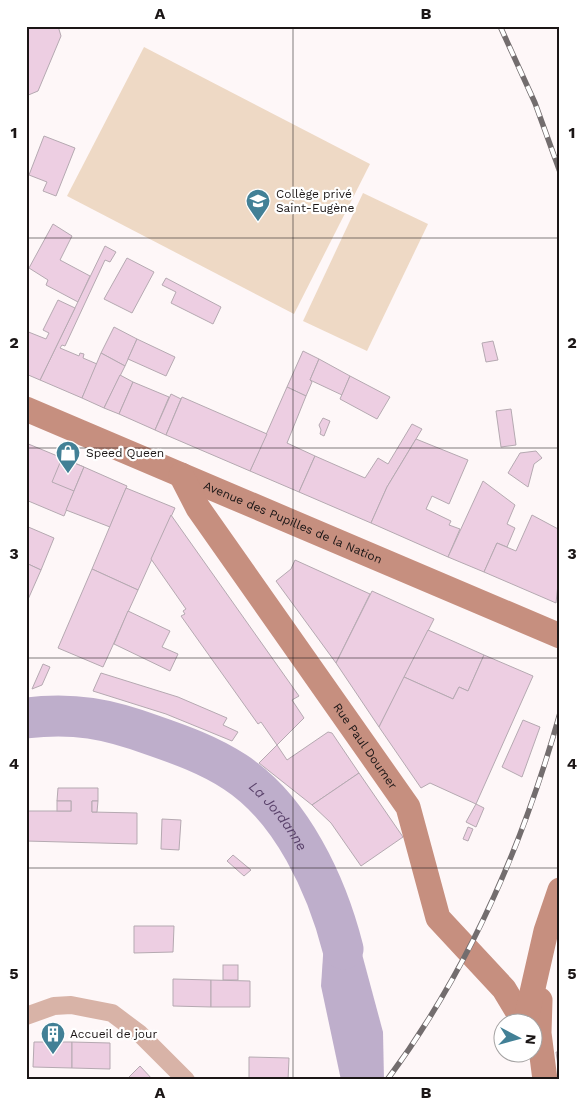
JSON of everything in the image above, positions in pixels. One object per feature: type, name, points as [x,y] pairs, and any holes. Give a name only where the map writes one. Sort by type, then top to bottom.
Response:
[{"type":"main road","name":"Avenue des Pupilles de la Nation","points":[[26,409],[560,636]]},
{"type":"main road","name":"Rue Paul Doumer","points":[[181,475],[198,508],[408,807],[438,918],[504,989],[519,1014]]},
{"type":"main road","points":[[545,1080],[540,1033],[543,952],[546,930],[560,890]]},
{"type":"main road","points":[[527,1014],[543,952]]},
{"type":"main road","points":[[527,1064],[529,1080]]},
{"type":"street","points":[[26,1016],[54,1006],[71,1005],[112,1013],[140,1034],[186,1080]]},
{"type":"shaded area","points":[[144,47],[370,164],[294,314],[67,196]]},
{"type":"shaded area","points":[[363,193],[428,224],[367,351],[303,321]]},
{"type":"shaded area","points":[[327,896],[362,954],[383,1032],[384,1080],[341,1080],[321,986]]},
{"type":"building","points":[[26,26],[58,26],[61,36],[38,91],[26,96]]},
{"type":"building","points":[[44,136],[75,148],[56,196],[43,191],[47,182],[29,175]]},
{"type":"building","points":[[53,224],[72,236],[60,260],[90,276],[78,302],[46,285],[48,280],[29,268]]},
{"type":"building","points":[[105,246],[116,252],[110,262],[105,260],[65,346],[62,345],[60,348],[79,356],[80,353],[84,354],[83,358],[97,364],[82,398],[40,380]]},
{"type":"building","points":[[127,258],[154,272],[132,313],[104,299]]},
{"type":"building","points":[[166,278],[221,307],[213,324],[171,303],[176,292],[162,285]]},
{"type":"building","points":[[58,300],[75,308],[40,380],[26,374],[26,331],[46,339],[49,333],[43,330]]},
{"type":"building","points":[[114,327],[137,339],[125,366],[101,353]]},
{"type":"building","points":[[137,339],[175,357],[166,376],[128,359]]},
{"type":"building","points":[[493,341],[498,360],[486,362],[482,343]]},
{"type":"building","points":[[303,351],[319,359],[310,380],[312,382],[306,396],[287,387]]},
{"type":"building","points":[[101,353],[125,366],[104,408],[82,398]]},
{"type":"building","points":[[319,359],[350,376],[342,395],[310,380]]},
{"type":"building","points":[[120,375],[133,382],[119,414],[104,408]]},
{"type":"building","points":[[350,376],[390,397],[377,419],[340,399]]},
{"type":"building","points":[[133,382],[169,397],[155,430],[119,414]]},
{"type":"building","points":[[287,387],[306,396],[287,443],[315,456],[299,492],[250,471]]},
{"type":"building","points":[[171,394],[181,399],[166,435],[155,430]]},
{"type":"building","points":[[182,397],[267,434],[250,471],[166,435]]},
{"type":"building","points":[[511,409],[516,445],[501,447],[496,411]]},
{"type":"building","points":[[323,418],[330,421],[324,436],[320,434],[319,425]]},
{"type":"building","points":[[412,424],[422,429],[387,487],[371,523],[299,492],[315,456],[365,478],[378,458],[388,464]]},
{"type":"building","points":[[416,439],[468,460],[449,504],[432,496],[426,509],[451,521],[449,525],[460,529],[448,557],[371,523],[387,487]]},
{"type":"building","points":[[26,443],[84,467],[64,516],[26,500]]},
{"type":"building","points":[[536,451],[542,458],[534,464],[528,487],[508,473],[520,453]]},
{"type":"building","name":"Speed Queen","points":[[62,458],[84,467],[74,491],[52,482]]},
{"type":"building","points":[[84,467],[127,486],[110,527],[66,510]]},
{"type":"building","points":[[483,481],[515,505],[507,524],[515,528],[507,547],[497,543],[484,572],[448,557]]},
{"type":"building","points":[[126,488],[175,508],[138,590],[92,569]]},
{"type":"building","points":[[171,515],[299,696],[292,700],[304,718],[277,745],[261,722],[258,724],[181,616],[185,614],[183,611],[186,609],[151,559]]},
{"type":"building","points":[[532,515],[560,530],[560,565],[556,603],[484,572],[497,543],[516,551]]},
{"type":"building","points":[[26,526],[54,538],[41,570],[26,563]]},
{"type":"building","points":[[295,560],[370,594],[336,663],[276,581],[291,569]]},
{"type":"building","points":[[26,563],[41,570],[26,604]]},
{"type":"building","points":[[92,569],[138,590],[103,667],[58,648]]},
{"type":"building","points":[[372,591],[434,619],[379,727],[336,663]]},
{"type":"building","points":[[128,611],[170,631],[162,647],[178,654],[170,671],[114,644]]},
{"type":"building","points":[[428,630],[484,655],[468,691],[459,687],[453,699],[404,677]]},
{"type":"building","points":[[484,655],[533,676],[476,804],[430,783],[421,788],[379,727],[404,677],[453,699],[459,687],[468,691]]},
{"type":"building","points":[[43,664],[50,667],[42,685],[32,689]]},
{"type":"building","points":[[101,673],[178,697],[227,718],[223,725],[238,732],[232,741],[166,714],[93,691]]},
{"type":"building","points":[[523,720],[540,727],[522,777],[502,767]]},
{"type":"building","points":[[328,732],[332,733],[359,773],[312,805],[259,763],[277,745],[287,760]]},
{"type":"building","points":[[359,773],[403,837],[361,866],[331,823],[312,805]]},
{"type":"building","points":[[58,788],[98,788],[98,801],[92,801],[92,812],[137,813],[137,844],[26,841],[26,811],[71,811],[71,801],[57,801]]},
{"type":"building","points":[[57,801],[71,801],[71,811],[57,811]]},
{"type":"building","points":[[92,801],[98,801],[97,812],[92,812]]},
{"type":"building","points":[[476,804],[484,808],[476,827],[466,822]]},
{"type":"building","points":[[162,819],[181,820],[179,850],[161,849]]},
{"type":"building","points":[[468,827],[473,829],[468,841],[463,839]]},
{"type":"building","points":[[233,855],[251,870],[244,876],[227,861]]},
{"type":"building","points":[[134,926],[174,926],[173,952],[134,953]]},
{"type":"building","points":[[223,965],[238,965],[238,980],[223,980]]},
{"type":"building","points":[[173,979],[211,980],[211,1007],[173,1006]]},
{"type":"building","points":[[211,980],[250,981],[250,1007],[211,1007]]},
{"type":"building","name":"Accueil de jour","points":[[34,1042],[72,1042],[72,1068],[33,1067]]},
{"type":"building","points":[[72,1042],[110,1043],[110,1069],[72,1068]]},
{"type":"building","points":[[556,1052],[560,1052],[560,1080],[558,1065]]},
{"type":"building","points":[[249,1057],[289,1058],[288,1080],[249,1080]]},
{"type":"building","points":[[140,1066],[153,1080],[126,1080]]},
{"type":"waterway","name":"La Jordanne","points":[[26,718],[43,716],[90,718],[136,729],[195,751],[235,772],[274,806],[290,828],[317,875],[343,949]]},
{"type":"railway","points":[[500,26],[535,103],[560,172]]},
{"type":"railway","points":[[387,1080],[443,995],[490,905],[529,811],[560,713]]},
{"type":"place","name":"Collège privé Saint-Eugène","points":[[258,222]]},
{"type":"place","name":"Speed Queen","points":[[68,474]]},
{"type":"place","name":"Accueil de jour","points":[[53,1055]]}]
